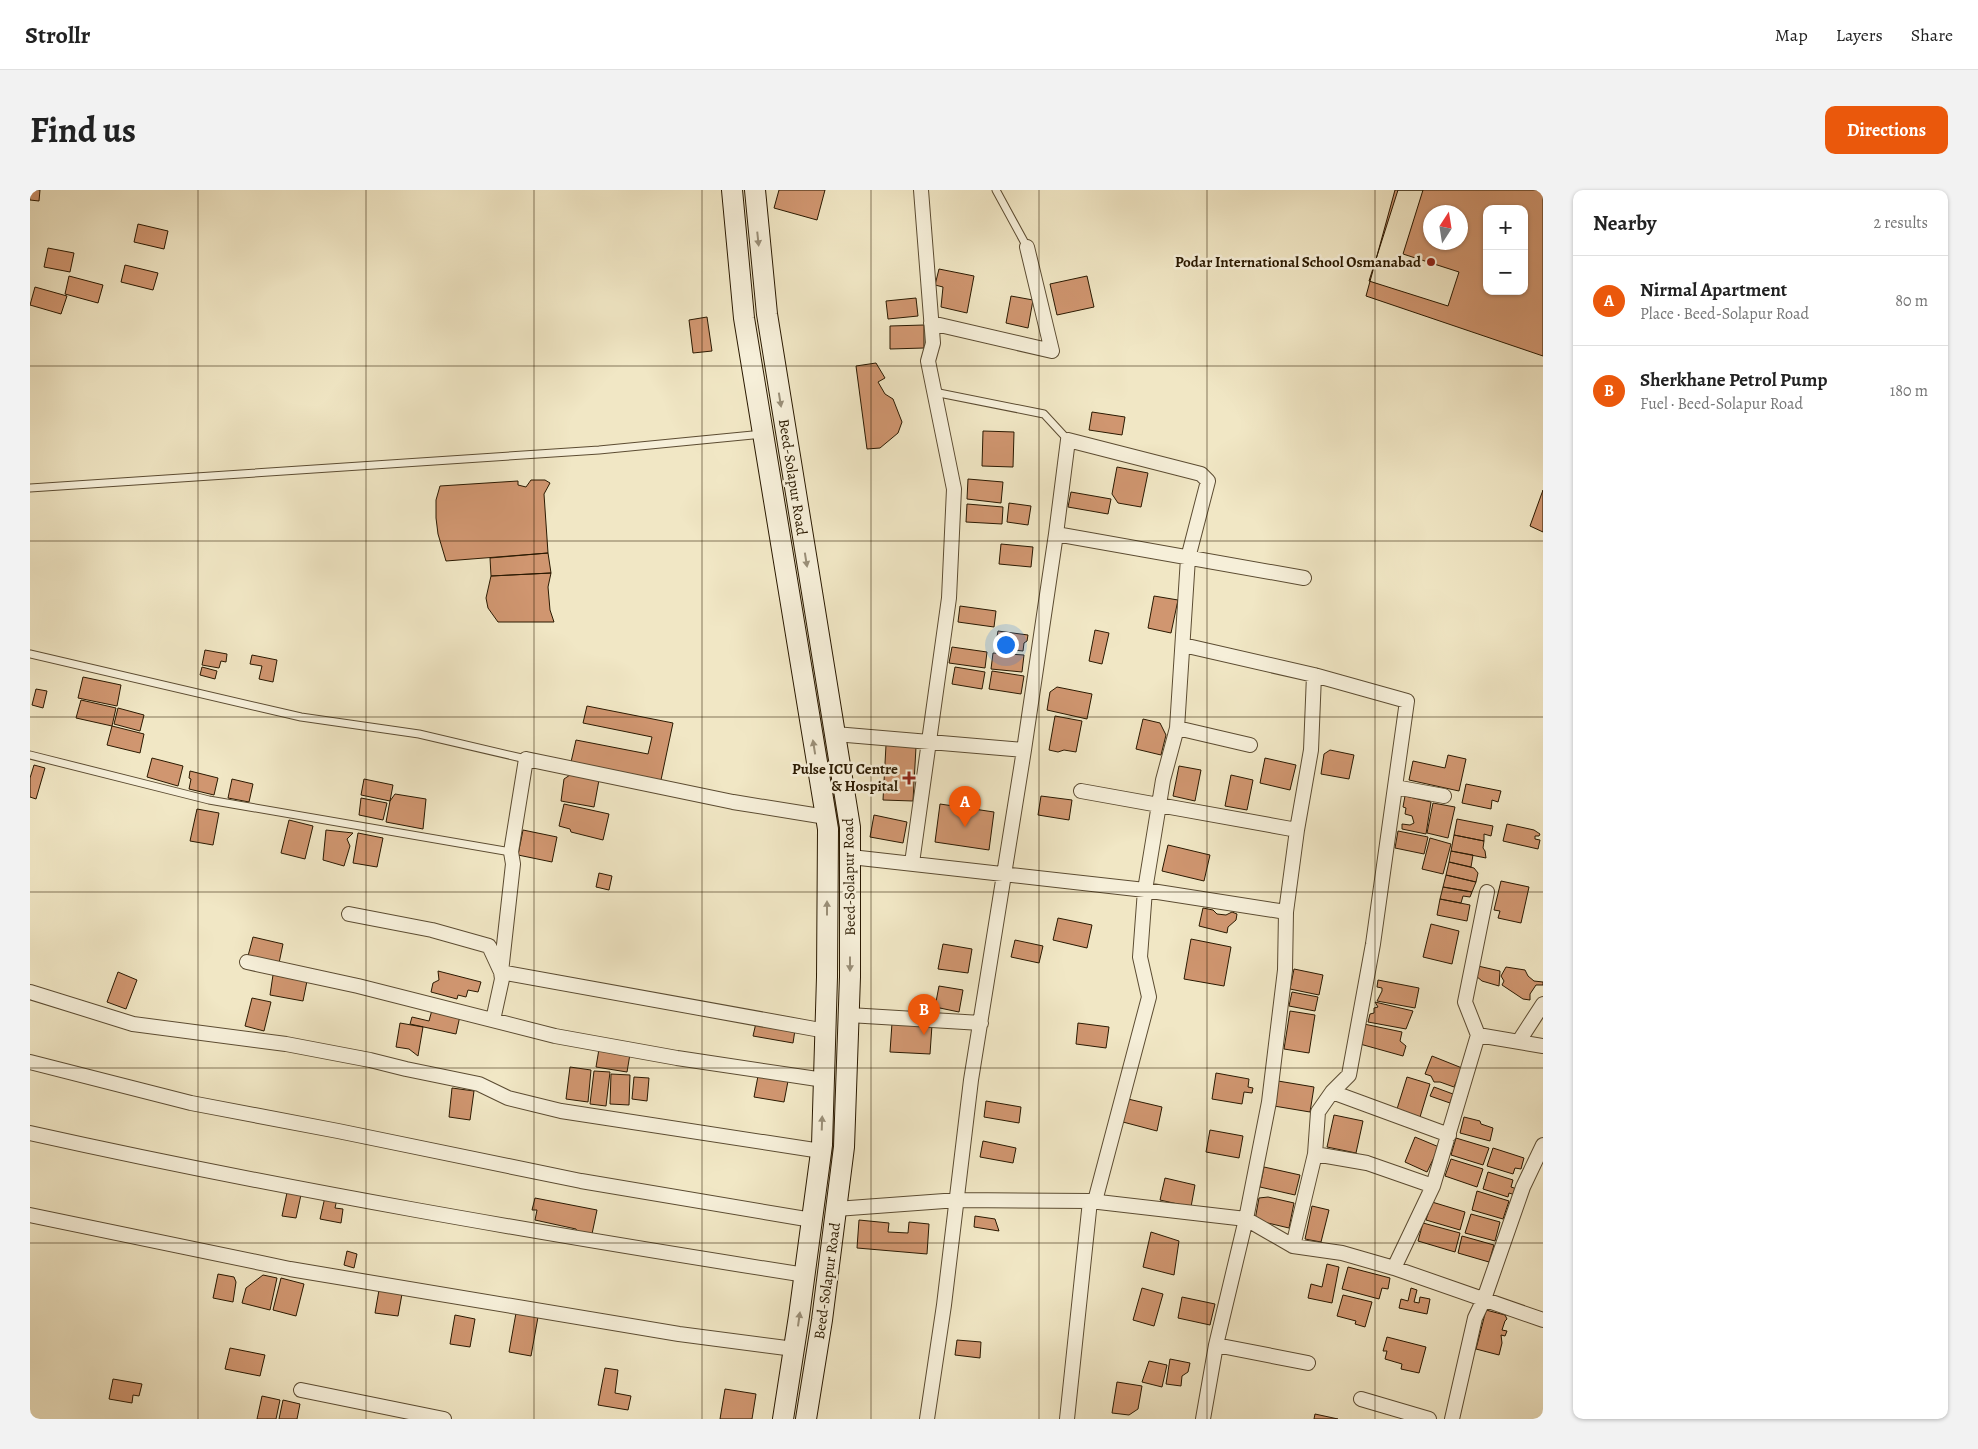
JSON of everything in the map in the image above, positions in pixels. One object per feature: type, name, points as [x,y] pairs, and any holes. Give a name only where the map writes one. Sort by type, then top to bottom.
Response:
[{"type":"main road","name":"Beed-Solapur Road","points":[[732,190],[744,318],[828,829],[826,1031],[821,1151],[805,1275],[783,1419]]},
{"type":"main road","name":"Beed-Solapur Road","points":[[755,190],[767,314],[850,827],[849,1015],[844,1147],[822,1320],[806,1419]]},
{"type":"street","points":[[912,863],[949,598],[954,489],[928,361],[933,344],[921,190]]},
{"type":"street","points":[[931,323],[1052,352],[1027,247]]},
{"type":"street","points":[[926,1419],[958,1200],[971,1080],[1024,750],[1068,440],[1201,474],[1208,482],[1188,558],[1177,728],[1163,780],[1145,890],[1140,957],[1149,997],[1093,1201],[1067,1419]]},
{"type":"street","points":[[1056,534],[1304,578]]},
{"type":"street","points":[[1183,645],[1314,675],[1407,701],[1373,944],[1349,1075],[1332,1092],[1318,1112],[1315,1154],[1293,1246]]},
{"type":"street","points":[[1203,1419],[1216,1345],[1246,1219],[1269,1102],[1285,970],[1286,912],[1297,830],[1311,750],[1314,675]]},
{"type":"street","points":[[1177,728],[1250,745]]},
{"type":"street","points":[[835,734],[1024,750]]},
{"type":"street","points":[[493,1020],[502,979],[513,864],[511,852],[526,759],[733,802],[826,817]]},
{"type":"street","points":[[1395,787],[1444,796]]},
{"type":"street","points":[[1081,791],[1297,830]]},
{"type":"street","points":[[851,857],[1145,890],[1286,912]]},
{"type":"street","points":[[1394,1268],[1433,1186],[1478,1035],[1465,1002],[1488,892]]},
{"type":"street","points":[[349,914],[432,930],[489,946],[502,972]]},
{"type":"street","points":[[247,962],[358,986],[565,1038],[677,1058],[824,1080]]},
{"type":"street","points":[[502,972],[826,1031]]},
{"type":"street","points":[[30,992],[133,1024],[286,1044],[479,1084],[508,1098],[561,1110],[821,1151]]},
{"type":"street","points":[[1519,1041],[1543,1004]]},
{"type":"street","points":[[849,1015],[981,1023]]},
{"type":"street","points":[[1478,1035],[1543,1046]]},
{"type":"street","points":[[30,1062],[191,1103],[338,1130],[582,1181],[812,1220]]},
{"type":"street","points":[[1332,1092],[1449,1135]]},
{"type":"street","points":[[30,1133],[122,1154],[512,1228],[805,1275]]},
{"type":"street","points":[[1452,1419],[1475,1318],[1484,1299],[1523,1187],[1543,1145]]},
{"type":"street","points":[[1315,1154],[1367,1163],[1433,1186]]},
{"type":"street","points":[[836,1209],[958,1200],[1093,1201],[1246,1219],[1293,1246],[1342,1253],[1394,1268],[1543,1320]]},
{"type":"street","points":[[30,1215],[290,1269],[679,1334],[794,1349]]},
{"type":"street","points":[[1216,1345],[1308,1363]]},
{"type":"street","points":[[301,1390],[444,1419]]},
{"type":"street","points":[[1361,1399],[1429,1419]]},
{"type":"lane","points":[[996,190],[1027,247]]},
{"type":"lane","points":[[934,392],[1044,414],[1068,440]]},
{"type":"lane","points":[[30,488],[589,450],[763,434]]},
{"type":"lane","points":[[30,654],[301,716],[419,734],[526,759]]},
{"type":"lane","points":[[30,754],[209,800],[511,852]]},
{"type":"building","points":[[30,190],[40,190],[39,201],[30,200]]},
{"type":"building","points":[[779,190],[825,190],[817,220],[774,208]]},
{"type":"building","name":"Podar International School Osmanabad","points":[[1395,190],[1543,190],[1543,356],[1366,296]]},
{"type":"building","points":[[1398,190],[1423,190],[1403,254],[1459,272],[1448,306],[1369,281]]},
{"type":"building","points":[[138,224],[168,231],[164,249],[134,242]]},
{"type":"building","points":[[48,248],[74,253],[70,272],[44,267]]},
{"type":"building","points":[[125,265],[158,273],[153,290],[121,282]]},
{"type":"building","points":[[939,269],[974,276],[967,313],[941,307],[943,287],[935,285]]},
{"type":"building","points":[[69,276],[103,285],[98,303],[65,294]]},
{"type":"building","points":[[1087,276],[1094,307],[1057,315],[1050,284]]},
{"type":"building","points":[[35,287],[67,296],[61,314],[30,305]]},
{"type":"building","points":[[1011,296],[1033,300],[1028,328],[1006,323]]},
{"type":"building","points":[[916,298],[918,316],[888,319],[886,301]]},
{"type":"building","points":[[707,317],[712,351],[693,353],[689,320]]},
{"type":"building","points":[[924,325],[924,348],[890,349],[890,326]]},
{"type":"building","points":[[876,363],[885,378],[878,382],[885,394],[893,399],[902,422],[898,433],[880,448],[867,449],[856,366]]},
{"type":"building","points":[[1092,412],[1125,417],[1122,435],[1089,430]]},
{"type":"building","points":[[983,431],[1014,432],[1013,467],[982,466]]},
{"type":"building","points":[[1117,467],[1148,473],[1141,507],[1118,503],[1112,494]]},
{"type":"building","points":[[968,479],[1003,482],[1001,503],[967,499]]},
{"type":"building","points":[[531,480],[545,480],[550,483],[544,494],[548,553],[446,561],[438,534],[436,518],[436,500],[440,486],[518,481],[518,485],[526,487]]},
{"type":"building","points":[[1543,490],[1543,532],[1530,526]]},
{"type":"building","points":[[1071,492],[1111,499],[1108,514],[1068,507]]},
{"type":"building","points":[[1009,503],[1031,506],[1028,525],[1007,522]]},
{"type":"building","points":[[967,504],[1003,507],[1002,524],[966,522]]},
{"type":"building","points":[[1001,544],[1033,547],[1031,567],[999,564]]},
{"type":"building","points":[[548,553],[551,573],[491,576],[490,558]]},
{"type":"building","points":[[551,573],[548,587],[550,610],[554,622],[498,622],[488,608],[486,598],[491,576]]},
{"type":"building","points":[[1154,596],[1178,600],[1171,633],[1148,628]]},
{"type":"building","points":[[960,606],[996,611],[994,627],[958,622]]},
{"type":"building","points":[[1095,630],[1109,633],[1102,664],[1089,661]]},
{"type":"building","points":[[998,631],[1028,635],[1023,651],[995,648]]},
{"type":"building","points":[[952,647],[987,652],[985,668],[949,663]]},
{"type":"building","points":[[205,650],[227,654],[226,662],[221,661],[219,668],[202,665]]},
{"type":"building","points":[[993,653],[1024,655],[1022,672],[991,669]]},
{"type":"building","points":[[252,655],[277,660],[273,682],[259,679],[262,666],[250,664]]},
{"type":"building","points":[[202,667],[217,671],[215,679],[200,675]]},
{"type":"building","points":[[955,667],[985,672],[982,689],[952,684]]},
{"type":"building","points":[[992,671],[1024,676],[1021,694],[989,689]]},
{"type":"building","points":[[83,677],[121,685],[117,706],[78,698]]},
{"type":"building","points":[[1057,687],[1092,694],[1087,719],[1047,710],[1050,692]]},
{"type":"building","points":[[36,689],[47,691],[43,708],[32,705]]},
{"type":"building","points":[[81,700],[116,708],[112,726],[76,718]]},
{"type":"building","points":[[587,706],[673,723],[661,780],[571,762],[576,740],[648,754],[652,737],[583,723]]},
{"type":"building","points":[[118,708],[144,715],[140,731],[114,724]]},
{"type":"building","points":[[1055,716],[1082,721],[1076,752],[1049,750]]},
{"type":"building","points":[[1143,719],[1160,723],[1166,735],[1161,755],[1136,749]]},
{"type":"building","points":[[112,726],[144,734],[140,753],[107,745]]},
{"type":"building","points":[[886,745],[916,747],[913,801],[883,800]]},
{"type":"building","points":[[1330,750],[1354,755],[1349,779],[1321,774],[1324,754]]},
{"type":"building","points":[[1448,755],[1466,759],[1459,791],[1409,780],[1413,761],[1445,768]]},
{"type":"building","points":[[152,758],[183,766],[178,786],[147,777]]},
{"type":"building","points":[[1265,758],[1296,765],[1290,790],[1260,783]]},
{"type":"building","points":[[34,765],[45,768],[36,799],[30,797],[30,778]]},
{"type":"building","points":[[1179,766],[1201,770],[1195,801],[1173,796]]},
{"type":"building","points":[[190,771],[218,778],[214,795],[189,789]]},
{"type":"building","points":[[570,775],[599,780],[594,807],[561,801],[564,779]]},
{"type":"building","points":[[1231,775],[1253,780],[1247,810],[1225,806]]},
{"type":"building","points":[[232,779],[253,784],[249,802],[228,798]]},
{"type":"building","points":[[364,779],[393,785],[390,801],[361,795]]},
{"type":"building","points":[[1466,784],[1501,791],[1498,802],[1492,800],[1491,809],[1462,803]]},
{"type":"building","points":[[395,794],[426,799],[423,829],[386,822],[390,801]]},
{"type":"building","points":[[1041,796],[1072,800],[1069,820],[1038,815]]},
{"type":"building","points":[[1405,796],[1431,802],[1426,834],[1402,829],[1402,824],[1410,825],[1414,823],[1412,816],[1405,814],[1406,808],[1403,807]]},
{"type":"building","points":[[361,798],[387,803],[383,820],[359,815]]},
{"type":"building","points":[[1433,803],[1455,807],[1448,838],[1427,833]]},
{"type":"building","points":[[564,804],[609,814],[603,840],[571,832],[570,829],[559,826]]},
{"type":"building","points":[[940,804],[994,812],[989,850],[935,842]]},
{"type":"building","points":[[197,809],[219,813],[213,845],[190,841]]},
{"type":"building","points":[[874,815],[907,822],[903,843],[870,837]]},
{"type":"building","points":[[1457,819],[1493,826],[1491,836],[1484,834],[1484,841],[1454,835]]},
{"type":"building","points":[[289,820],[313,826],[305,859],[281,853]]},
{"type":"building","points":[[1507,824],[1534,830],[1540,834],[1535,836],[1535,839],[1540,840],[1538,849],[1503,841]]},
{"type":"building","points":[[326,830],[353,833],[347,839],[350,846],[344,866],[323,860]]},
{"type":"building","points":[[523,830],[557,837],[552,862],[518,855]]},
{"type":"building","points":[[1398,831],[1428,837],[1424,854],[1395,848]]},
{"type":"building","points":[[358,833],[383,838],[377,867],[353,863]]},
{"type":"building","points":[[1454,835],[1484,841],[1483,848],[1486,858],[1451,851]]},
{"type":"building","points":[[1430,838],[1451,844],[1443,874],[1422,869]]},
{"type":"building","points":[[1168,845],[1210,855],[1204,881],[1162,871]]},
{"type":"building","points":[[1451,851],[1473,855],[1471,867],[1449,862]]},
{"type":"building","points":[[1449,862],[1474,868],[1478,873],[1476,882],[1446,875]]},
{"type":"building","points":[[599,873],[612,876],[609,890],[596,887]]},
{"type":"building","points":[[1446,875],[1476,882],[1472,892],[1443,887]]},
{"type":"building","points":[[1501,881],[1529,887],[1521,923],[1498,918],[1500,911],[1494,910]]},
{"type":"building","points":[[1443,887],[1472,892],[1470,897],[1463,896],[1461,903],[1440,899]]},
{"type":"building","points":[[1440,899],[1470,905],[1467,921],[1437,915]]},
{"type":"building","points":[[1203,908],[1213,910],[1217,914],[1226,915],[1232,912],[1237,914],[1236,920],[1228,927],[1227,933],[1199,926]]},
{"type":"building","points":[[1058,918],[1092,925],[1087,948],[1053,940]]},
{"type":"building","points":[[1431,924],[1459,931],[1452,964],[1423,957]]},
{"type":"building","points":[[253,937],[283,944],[279,963],[248,956]]},
{"type":"building","points":[[1191,939],[1231,947],[1224,986],[1184,979]]},
{"type":"building","points":[[1015,940],[1043,946],[1039,963],[1011,957]]},
{"type":"building","points":[[943,944],[972,949],[968,973],[938,969]]},
{"type":"building","points":[[1478,966],[1500,971],[1499,986],[1482,981],[1476,976]]},
{"type":"building","points":[[1506,967],[1525,970],[1534,981],[1543,982],[1543,985],[1536,985],[1530,994],[1530,1000],[1523,999],[1502,985],[1504,981],[1501,976]]},
{"type":"building","points":[[1294,969],[1323,975],[1319,995],[1290,989]]},
{"type":"building","points":[[438,971],[481,982],[478,992],[468,990],[466,997],[458,995],[457,999],[431,992],[433,983],[439,980]]},
{"type":"building","points":[[118,972],[137,980],[126,1009],[107,1002]]},
{"type":"building","points":[[273,975],[307,981],[303,1001],[270,995]]},
{"type":"building","points":[[1378,980],[1419,988],[1415,1008],[1377,1001],[1382,991],[1382,988],[1377,987]]},
{"type":"building","points":[[939,986],[963,990],[959,1012],[935,1007]]},
{"type":"building","points":[[1292,992],[1318,997],[1315,1011],[1289,1006]]},
{"type":"building","points":[[252,998],[271,1002],[264,1031],[245,1026]]},
{"type":"building","points":[[1375,1002],[1413,1011],[1406,1029],[1368,1022],[1370,1014],[1374,1013],[1374,1008],[1378,1007]]},
{"type":"building","points":[[432,1010],[460,1016],[456,1034],[410,1024],[412,1017],[429,1021]]},
{"type":"building","points":[[1290,1011],[1315,1015],[1309,1053],[1284,1049]]},
{"type":"building","points":[[400,1023],[423,1027],[418,1056],[409,1049],[396,1047]]},
{"type":"building","points":[[756,1023],[795,1030],[793,1043],[753,1036]]},
{"type":"building","points":[[892,1023],[932,1025],[930,1054],[890,1052]]},
{"type":"building","points":[[1078,1023],[1109,1027],[1106,1048],[1076,1044]]},
{"type":"building","points":[[1364,1024],[1402,1032],[1400,1041],[1406,1046],[1403,1056],[1360,1044]]},
{"type":"building","points":[[599,1049],[630,1054],[627,1072],[596,1067]]},
{"type":"building","points":[[1432,1056],[1462,1068],[1454,1087],[1434,1082],[1431,1076],[1425,1074]]},
{"type":"building","points":[[570,1067],[591,1070],[588,1102],[566,1099]]},
{"type":"building","points":[[594,1071],[610,1072],[606,1106],[590,1104]]},
{"type":"building","points":[[1216,1073],[1249,1079],[1248,1087],[1253,1088],[1252,1093],[1244,1092],[1242,1104],[1212,1099]]},
{"type":"building","points":[[611,1074],[630,1075],[629,1105],[610,1104]]},
{"type":"building","points":[[758,1076],[788,1081],[784,1102],[754,1097]]},
{"type":"building","points":[[634,1077],[649,1078],[647,1101],[632,1099]]},
{"type":"building","points":[[1407,1077],[1430,1084],[1420,1117],[1397,1109]]},
{"type":"building","points":[[1278,1081],[1314,1087],[1310,1112],[1274,1106]]},
{"type":"building","points":[[1434,1087],[1453,1094],[1450,1103],[1430,1096]]},
{"type":"building","points":[[452,1088],[474,1091],[470,1120],[449,1117]]},
{"type":"building","points":[[1128,1099],[1162,1107],[1157,1131],[1123,1122]]},
{"type":"building","points":[[986,1101],[1021,1107],[1019,1123],[984,1117]]},
{"type":"building","points":[[1334,1115],[1363,1121],[1356,1153],[1327,1147]]},
{"type":"building","points":[[1464,1117],[1480,1121],[1481,1124],[1493,1128],[1490,1141],[1460,1133]]},
{"type":"building","points":[[1210,1130],[1243,1136],[1239,1158],[1206,1152]]},
{"type":"building","points":[[1415,1137],[1439,1147],[1427,1172],[1405,1162]]},
{"type":"building","points":[[1456,1138],[1489,1148],[1483,1165],[1451,1155]]},
{"type":"building","points":[[983,1141],[1016,1148],[1013,1163],[980,1157]]},
{"type":"building","points":[[1493,1148],[1524,1158],[1521,1169],[1515,1168],[1513,1174],[1487,1166]]},
{"type":"building","points":[[1451,1159],[1483,1169],[1477,1187],[1445,1176]]},
{"type":"building","points":[[1264,1167],[1300,1175],[1295,1195],[1260,1187]]},
{"type":"building","points":[[1488,1172],[1513,1180],[1511,1187],[1517,1189],[1515,1195],[1509,1193],[1508,1197],[1483,1189]]},
{"type":"building","points":[[1165,1178],[1195,1185],[1191,1207],[1160,1200]]},
{"type":"building","points":[[288,1188],[302,1190],[296,1218],[282,1216]]},
{"type":"building","points":[[1477,1191],[1509,1201],[1503,1219],[1472,1210]]},
{"type":"building","points":[[325,1197],[337,1199],[335,1208],[343,1209],[341,1223],[320,1219]]},
{"type":"building","points":[[1268,1197],[1294,1203],[1289,1228],[1255,1220],[1259,1198]]},
{"type":"building","points":[[535,1198],[597,1210],[592,1234],[535,1220],[537,1210],[532,1210]]},
{"type":"building","points":[[1432,1202],[1465,1212],[1460,1230],[1426,1220]]},
{"type":"building","points":[[1312,1206],[1329,1210],[1321,1242],[1305,1239]]},
{"type":"building","points":[[1471,1214],[1500,1222],[1495,1241],[1465,1233]]},
{"type":"building","points":[[975,1216],[995,1219],[999,1231],[974,1227]]},
{"type":"building","points":[[859,1220],[889,1223],[888,1232],[908,1233],[909,1222],[929,1224],[927,1254],[857,1248]]},
{"type":"building","points":[[1423,1223],[1460,1233],[1455,1252],[1418,1241]]},
{"type":"building","points":[[1151,1232],[1179,1241],[1174,1275],[1143,1267]]},
{"type":"building","points":[[1462,1236],[1494,1245],[1489,1262],[1458,1253]]},
{"type":"building","points":[[347,1251],[357,1254],[354,1268],[344,1265]]},
{"type":"building","points":[[1327,1264],[1339,1267],[1332,1303],[1308,1298],[1311,1284],[1322,1287]]},
{"type":"building","points":[[1348,1267],[1390,1278],[1388,1289],[1382,1288],[1379,1299],[1342,1289]]},
{"type":"building","points":[[218,1274],[234,1277],[236,1282],[233,1302],[213,1298]]},
{"type":"building","points":[[263,1275],[277,1278],[270,1310],[242,1303],[246,1288]]},
{"type":"building","points":[[281,1278],[304,1284],[296,1316],[273,1310]]},
{"type":"building","points":[[1142,1288],[1163,1294],[1154,1326],[1133,1320]]},
{"type":"building","points":[[1411,1288],[1417,1290],[1414,1302],[1419,1303],[1420,1297],[1430,1299],[1427,1314],[1399,1308],[1401,1299],[1408,1301]]},
{"type":"building","points":[[379,1290],[402,1294],[398,1316],[375,1313]]},
{"type":"building","points":[[1343,1295],[1372,1302],[1365,1327],[1355,1324],[1356,1321],[1337,1316]]},
{"type":"building","points":[[1182,1297],[1215,1304],[1210,1325],[1178,1318]]},
{"type":"building","points":[[1486,1310],[1505,1315],[1507,1319],[1502,1330],[1507,1331],[1505,1336],[1501,1335],[1502,1343],[1499,1355],[1476,1349]]},
{"type":"building","points":[[516,1313],[538,1317],[531,1356],[509,1352]]},
{"type":"building","points":[[455,1315],[475,1319],[470,1347],[450,1344]]},
{"type":"building","points":[[1387,1337],[1426,1347],[1419,1373],[1401,1369],[1402,1364],[1385,1359],[1387,1351],[1383,1351]]},
{"type":"building","points":[[957,1340],[981,1342],[980,1358],[955,1355]]},
{"type":"building","points":[[230,1348],[265,1355],[260,1376],[225,1369]]},
{"type":"building","points":[[1170,1359],[1190,1363],[1188,1372],[1182,1376],[1181,1386],[1166,1384]]},
{"type":"building","points":[[1149,1361],[1167,1365],[1162,1387],[1142,1382]]},
{"type":"building","points":[[605,1368],[618,1370],[615,1393],[631,1396],[628,1410],[598,1405]]},
{"type":"building","points":[[113,1379],[142,1384],[139,1396],[133,1395],[132,1403],[109,1399]]},
{"type":"building","points":[[1117,1382],[1142,1386],[1138,1409],[1129,1415],[1112,1413]]},
{"type":"building","points":[[725,1389],[756,1394],[752,1419],[720,1419]]},
{"type":"building","points":[[262,1396],[280,1400],[276,1419],[257,1419]]},
{"type":"building","points":[[283,1400],[300,1404],[297,1419],[279,1419]]},
{"type":"building","points":[[1315,1414],[1338,1419],[1314,1419]]},
{"type":"place","name":"Podar International School Osmanabad","points":[[1431,262]]},
{"type":"place","name":"Pulse ICU Centre & Hospital","points":[[909,778]]},
{"type":"place","name":"Nirmal Apartment","points":[[965,827]]},
{"type":"place","name":"Sherkhane Petrol Pump","points":[[924,1035]]}]
